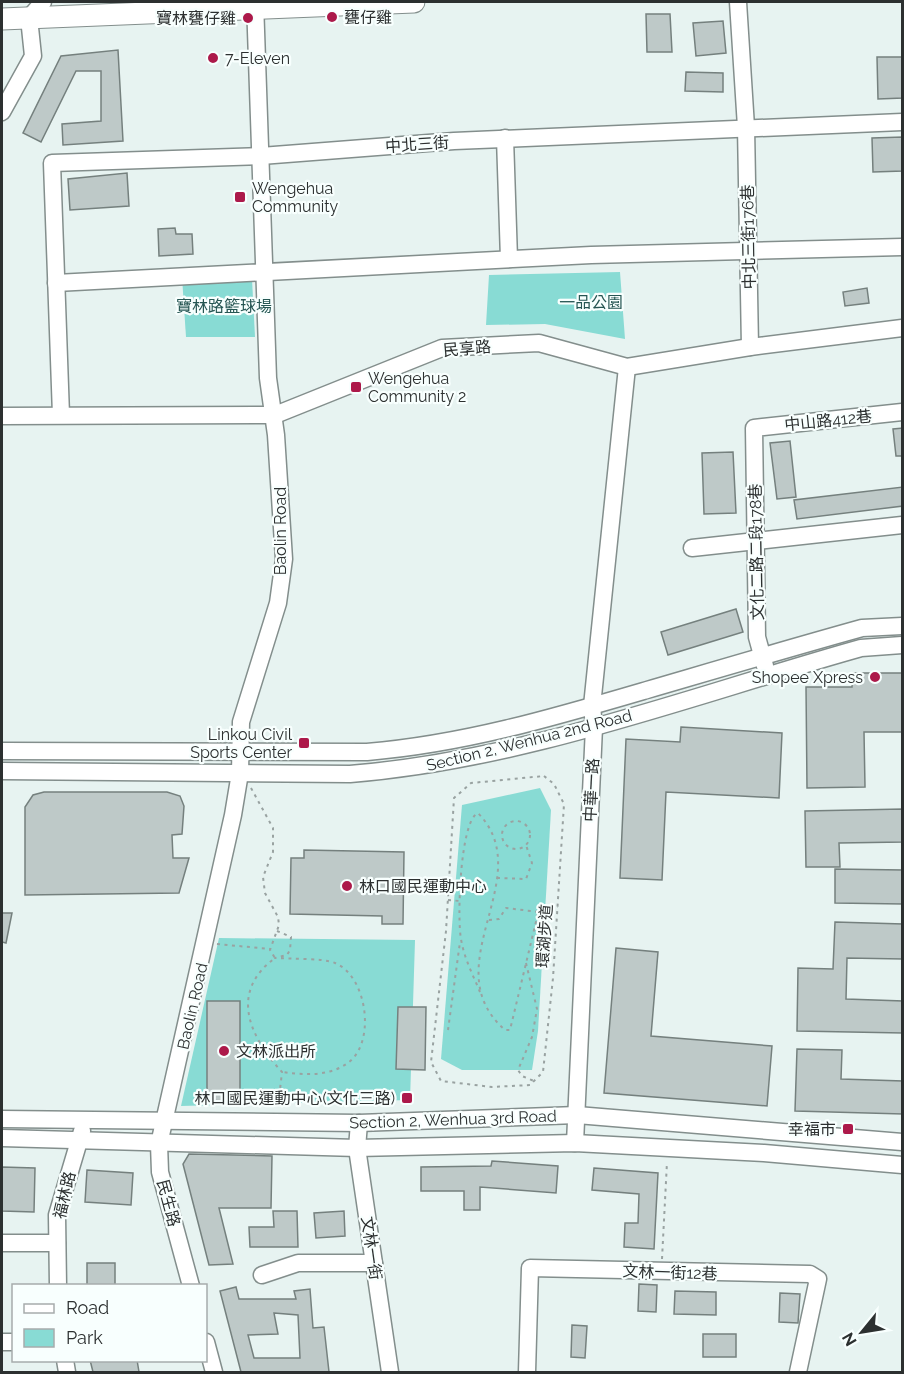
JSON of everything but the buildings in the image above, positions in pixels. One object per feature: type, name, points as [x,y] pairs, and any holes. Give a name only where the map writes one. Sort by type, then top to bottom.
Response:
[{"type":"main road","points":[[2,19],[28,10],[414,2]]},
{"type":"street","points":[[2,112],[33,56],[28,10],[43,2]]},
{"type":"street","name":"中北三街176巷","points":[[738,2],[746,127],[750,347]]},
{"type":"street","name":"Baolin Road","points":[[165,1120],[229,837],[240,773],[242,722],[278,603],[284,559],[275,415],[268,378],[255,6]]},
{"type":"street","name":"中北三街","points":[[61,415],[52,163],[261,156],[505,138],[903,122]]},
{"type":"street","points":[[505,138],[509,259]]},
{"type":"street","points":[[56,283],[509,259],[903,247]]},
{"type":"street","name":"民享路","points":[[2,416],[275,415],[442,348],[539,343],[627,367],[750,347],[903,328]]},
{"type":"street","name":"中華一路","points":[[575,1143],[594,727],[592,706],[627,367]]},
{"type":"street","name":"中山路412巷","points":[[754,428],[903,412]]},
{"type":"street","name":"文化二路二段178巷","points":[[754,428],[757,637],[768,674]]},
{"type":"street","points":[[692,548],[903,525]]},
{"type":"street","name":"Section 2, Wenhua 2nd Road","points":[[2,751],[368,752],[419,748],[474,738],[862,628],[903,626]]},
{"type":"street","name":"Section 2, Wenhua 2nd Road","points":[[2,771],[350,774],[404,770],[456,762],[594,727],[861,648],[903,645]]},
{"type":"street","name":"Section 2, Wenhua 3rd Road","points":[[2,1119],[359,1123],[577,1115],[903,1142]]},
{"type":"street","name":"福林路","points":[[58,1284],[57,1215],[80,1141],[84,1120]]},
{"type":"street","name":"民生路","points":[[165,1120],[159,1144],[160,1172],[189,1284]]},
{"type":"street","name":"文林一街","points":[[359,1123],[357,1148],[390,1372]]},
{"type":"street","name":"Section 2, Wenhua 3rd Road","points":[[2,1138],[357,1148],[575,1143],[903,1165]]},
{"type":"street","points":[[2,1243],[57,1243]]},
{"type":"street","points":[[262,1275],[298,1263],[374,1263]]},
{"type":"street","name":"文林一街12巷","points":[[527,1372],[530,1268],[810,1274],[818,1280],[798,1372]]},
{"type":"street","points":[[207,1346],[214,1372]]},
{"type":"path","points":[[240,773],[253,790],[273,828],[273,852],[264,877],[266,892],[278,917],[270,949],[275,958]]},
{"type":"path","name":"環湖步道","points":[[544,776],[554,784],[564,804],[558,907],[543,1072],[530,1085],[492,1087],[441,1081],[431,1062],[448,900],[454,798],[471,783],[544,776]]},
{"type":"path","points":[[448,1030],[461,939],[460,902],[465,838],[469,820],[478,813],[487,822],[497,846],[498,878],[477,963],[480,992]]},
{"type":"path","points":[[498,878],[526,879],[532,863],[526,845],[530,835],[527,826],[514,822],[506,826],[503,839],[508,846],[516,849],[526,845]]},
{"type":"path","points":[[448,900],[460,902]]},
{"type":"path","points":[[461,939],[480,992],[496,1022],[510,1030],[540,905],[558,907]]},
{"type":"path","points":[[489,920],[499,919],[506,908],[539,912]]},
{"type":"path","points":[[276,931],[291,937],[287,955],[275,958],[256,975],[249,987],[248,1013],[266,1052],[282,1072],[277,1122]]},
{"type":"path","points":[[214,943],[270,949]]},
{"type":"path","points":[[275,958],[325,960],[337,964],[359,992],[364,1012],[363,1041],[351,1061],[336,1069],[312,1074],[282,1072]]},
{"type":"path","points":[[526,963],[537,1009],[532,1037],[519,1062],[518,1070],[522,1076],[534,1081]]},
{"type":"path","points":[[662,1271],[667,1148]]},
{"type":"green space","name":"一品公園","points":[[620,272],[625,339],[545,324],[486,325],[489,275]]},
{"type":"green space","name":"寶林路籃球場","points":[[182,277],[252,279],[255,337],[186,337]]},
{"type":"green space","points":[[540,788],[551,810],[538,1031],[532,1070],[462,1070],[441,1059],[462,805]]},
{"type":"green space","points":[[219,938],[415,940],[410,1100],[181,1106]]},
{"type":"place","name":"甕仔雞","points":[[332,17]]},
{"type":"place","name":"寶林甕仔雞","points":[[248,18]]},
{"type":"place","name":"7-Eleven","points":[[213,58]]},
{"type":"place","name":"Wengehua Community","points":[[240,197]]},
{"type":"place","name":"Wengehua Community 2","points":[[356,387]]},
{"type":"place","name":"Shopee Xpress","points":[[875,677]]},
{"type":"place","name":"Linkou Civil Sports Center","points":[[304,743]]},
{"type":"place","name":"林口國民運動中心","points":[[347,886]]},
{"type":"place","name":"文林派出所","points":[[224,1051]]},
{"type":"place","name":"林口國民運動中心(文化三路)","points":[[407,1098]]},
{"type":"place","name":"幸福市","points":[[848,1129]]}]
